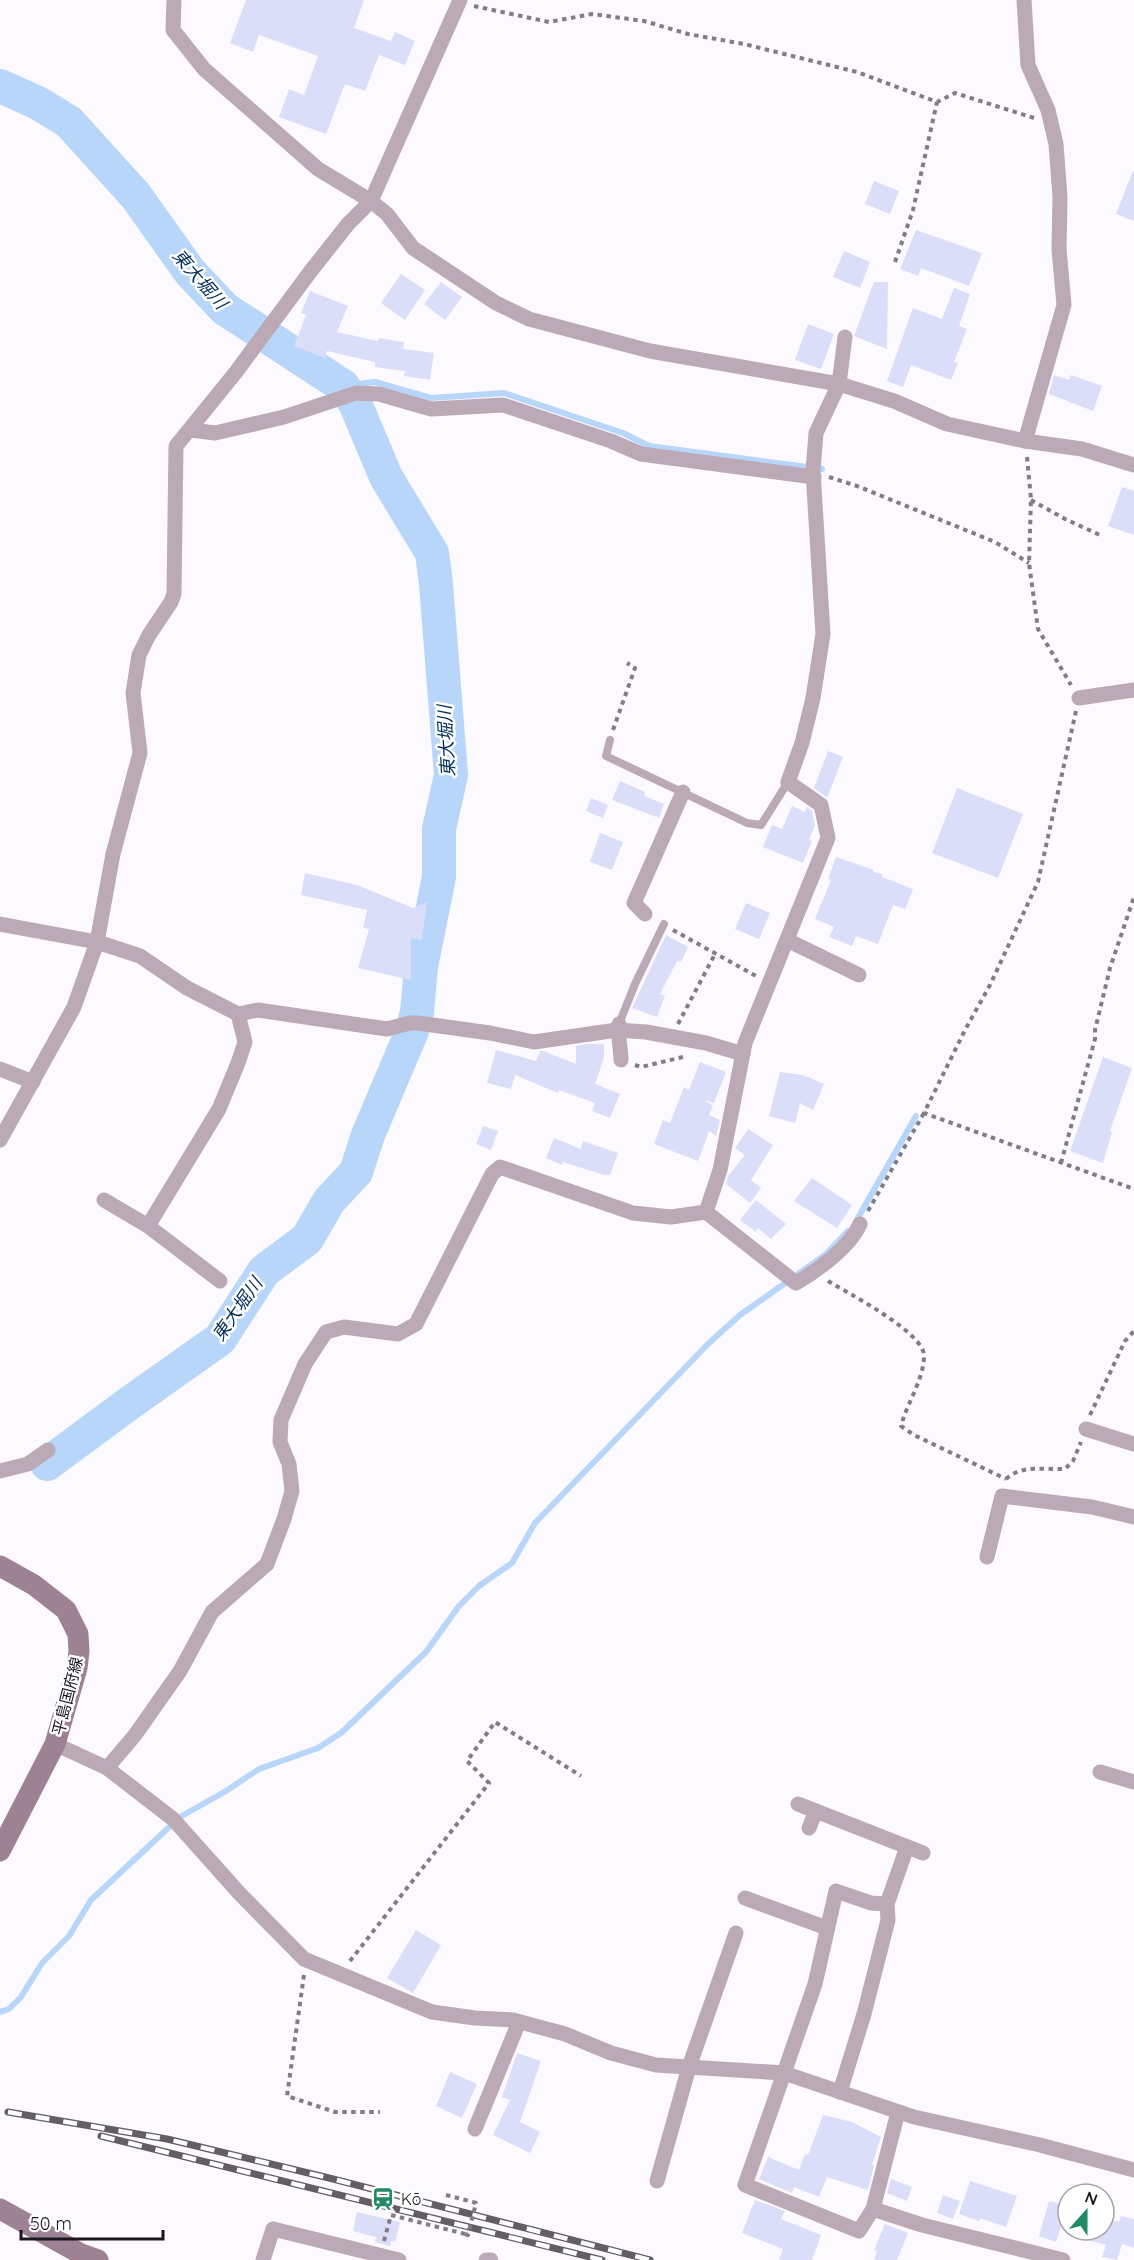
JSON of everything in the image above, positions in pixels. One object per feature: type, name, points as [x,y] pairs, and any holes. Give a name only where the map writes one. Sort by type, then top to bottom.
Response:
[{"type":"main road","name":"平島国府線","points":[[0,1566],[34,1585],[66,1610],[78,1634],[79,1651],[77,1668],[55,1744],[0,1851]]},
{"type":"main road","points":[[0,2209],[81,2254],[98,2260]]},
{"type":"street","points":[[174,0],[172,30],[204,69],[318,170],[371,201],[387,214],[413,248],[496,303],[529,319],[650,351],[839,384],[894,401],[946,424],[1025,441],[1082,449],[1134,465]]},
{"type":"street","points":[[1024,0],[1028,65],[1048,110],[1056,144],[1060,197],[1059,249],[1064,304],[1025,441]]},
{"type":"street","points":[[0,1140],[74,1007],[97,942],[113,854],[140,753],[133,693],[139,655],[149,634],[171,603],[174,594],[176,446],[348,224],[371,201],[459,1]]},
{"type":"street","points":[[706,1212],[720,1170],[746,1043],[764,981],[787,940],[828,838],[821,805],[788,782],[802,743],[813,698],[823,634],[813,471],[816,433],[839,384],[845,337]]},
{"type":"street","points":[[190,430],[215,433],[284,417],[351,394],[379,394],[431,409],[503,405],[611,441],[641,454],[813,471]]},
{"type":"street","points":[[1079,698],[1134,690]]},
{"type":"street","points":[[645,914],[634,903],[683,792]]},
{"type":"street","points":[[0,924],[97,942],[140,956],[188,988],[238,1014],[258,1010],[387,1029],[414,1023],[490,1032],[534,1042],[618,1027],[675,1034],[702,1047],[744,1054]]},
{"type":"street","points":[[787,940],[859,975]]},
{"type":"street","points":[[148,1226],[219,1109],[245,1042],[238,1014]]},
{"type":"street","points":[[618,1027],[621,1040],[621,1060]]},
{"type":"street","points":[[0,1069],[33,1082]]},
{"type":"street","points":[[107,1768],[135,1735],[180,1671],[212,1612],[267,1563],[292,1491],[289,1464],[280,1442],[281,1420],[306,1364],[326,1332],[344,1327],[398,1334],[416,1324],[492,1174],[500,1167],[633,1214],[671,1217],[706,1212],[796,1283],[814,1272],[856,1234],[860,1224]]},
{"type":"street","points":[[104,1200],[148,1226],[220,1281]]},
{"type":"street","points":[[1086,1429],[1134,1444]]},
{"type":"street","points":[[0,1471],[28,1464],[48,1450]]},
{"type":"street","points":[[987,1557],[1002,1496],[1092,1507],[1134,1517]]},
{"type":"street","points":[[55,1744],[107,1768],[175,1821],[240,1894],[304,1959],[432,2012],[519,2022],[565,2034],[611,2053],[656,2066],[784,2073],[914,2117],[1040,2145],[1134,2170]]},
{"type":"street","points":[[1100,1772],[1134,1782]]},
{"type":"street","points":[[798,1804],[923,1853]]},
{"type":"street","points":[[809,1828],[816,1811]]},
{"type":"street","points":[[840,2092],[864,2014],[888,1920],[887,1904],[907,1847]]},
{"type":"street","points":[[887,1904],[871,1903],[836,1891],[815,1984],[746,2185],[860,2231],[873,2209],[898,2112]]},
{"type":"street","points":[[745,1898],[827,1928]]},
{"type":"street","points":[[657,2181],[689,2067],[736,1933]]},
{"type":"street","points":[[475,2129],[519,2022]]},
{"type":"street","points":[[873,2209],[922,2225],[1063,2260]]},
{"type":"street","points":[[263,2260],[273,2229],[399,2260]]},
{"type":"street","points":[[486,2260],[491,2260]]},
{"type":"lane","points":[[610,740],[606,756],[747,823],[761,825],[788,782]]},
{"type":"lane","points":[[618,1027],[635,984],[664,924]]},
{"type":"path","points":[[459,1],[549,22],[592,14],[644,21],[688,34],[744,44],[856,72],[937,102],[955,93],[1051,124]]},
{"type":"path","points":[[895,262],[913,210],[937,102]]},
{"type":"path","points":[[860,1224],[924,1113],[990,985],[1038,882],[1079,698],[1038,629],[1029,563],[1031,500],[1025,441]]},
{"type":"path","points":[[813,471],[857,486],[995,542],[1029,563]]},
{"type":"path","points":[[1031,500],[1100,535]]},
{"type":"path","points":[[610,740],[635,668],[627,663]]},
{"type":"path","points":[[1060,1162],[1095,1039],[1095,1030],[1110,968],[1134,897]]},
{"type":"path","points":[[664,924],[764,981]]},
{"type":"path","points":[[675,1034],[715,954]]},
{"type":"path","points":[[621,1060],[641,1067],[671,1061],[702,1047]]},
{"type":"path","points":[[924,1113],[1134,1189]]},
{"type":"path","points":[[814,1272],[888,1317],[918,1340],[924,1353],[923,1366],[901,1426],[914,1435],[1006,1479]]},
{"type":"path","points":[[341,1974],[489,1783],[467,1761],[495,1722],[581,1776]]},
{"type":"path","points":[[304,1959],[304,1985],[287,2096],[335,2112],[380,2112]]},
{"type":"path","points":[[380,2255],[390,2215],[468,2235],[476,2203],[446,2195]]},
{"type":"building","points":[[246,0],[364,0],[354,28],[391,41],[395,32],[415,41],[405,65],[379,55],[365,91],[345,84],[326,134],[279,117],[289,89],[304,95],[318,56],[259,35],[253,52],[230,43]]},
{"type":"building","points":[[1134,171],[1134,221],[1116,214]]},
{"type":"building","points":[[874,181],[899,191],[890,214],[865,204]]},
{"type":"building","points":[[916,230],[982,253],[969,286],[921,268],[918,276],[900,269]]},
{"type":"building","points":[[844,251],[870,262],[860,288],[833,277]]},
{"type":"building","points":[[401,274],[425,290],[405,320],[381,303]]},
{"type":"building","points":[[441,282],[462,297],[445,320],[424,304]]},
{"type":"building","points":[[874,282],[888,282],[887,349],[854,336]]},
{"type":"building","points":[[954,288],[970,294],[959,326],[967,329],[954,362],[958,363],[951,380],[911,365],[903,387],[887,381],[913,308],[942,319]]},
{"type":"building","points":[[310,291],[348,306],[337,332],[378,341],[379,338],[404,342],[403,349],[434,353],[430,380],[404,376],[405,371],[375,367],[375,362],[327,351],[325,358],[294,346],[306,315],[301,313]]},
{"type":"building","points":[[808,324],[834,334],[821,369],[795,360]]},
{"type":"building","points":[[1054,375],[1069,380],[1071,375],[1102,386],[1093,411],[1049,394]]},
{"type":"building","points":[[1122,487],[1134,491],[1134,535],[1108,526]]},
{"type":"building","points":[[828,751],[843,757],[827,798],[814,788]]},
{"type":"building","points":[[620,781],[645,792],[644,796],[664,804],[659,818],[612,800]]},
{"type":"building","points":[[957,788],[1023,814],[998,878],[932,853]]},
{"type":"building","points":[[591,798],[608,805],[603,818],[586,811]]},
{"type":"building","points":[[792,806],[805,812],[807,807],[812,811],[815,825],[809,840],[812,841],[803,863],[763,847],[772,825],[782,829]]},
{"type":"building","points":[[600,833],[623,842],[612,870],[590,862]]},
{"type":"building","points":[[836,857],[874,870],[873,872],[882,874],[882,877],[913,889],[905,909],[893,905],[878,944],[856,936],[852,946],[829,937],[834,927],[815,919],[831,880],[828,879]]},
{"type":"building","points":[[305,873],[357,885],[413,908],[427,902],[422,940],[411,938],[411,980],[358,968],[369,929],[363,928],[367,910],[301,895]]},
{"type":"building","points":[[746,903],[770,913],[759,939],[735,929]]},
{"type":"building","points":[[666,935],[688,947],[681,962],[677,961],[660,994],[665,996],[657,1017],[632,1008]]},
{"type":"building","points":[[604,1044],[604,1058],[595,1084],[620,1094],[610,1118],[592,1111],[595,1103],[559,1090],[558,1093],[515,1075],[511,1089],[487,1083],[496,1050],[536,1061],[540,1051],[543,1051],[576,1064],[576,1046]]},
{"type":"building","points":[[1103,1057],[1132,1068],[1110,1131],[1112,1132],[1103,1163],[1070,1151]]},
{"type":"building","points":[[700,1062],[726,1072],[714,1103],[704,1100],[713,1106],[709,1115],[720,1120],[716,1136],[709,1131],[698,1161],[654,1144],[663,1120],[670,1123],[684,1087],[689,1090]]},
{"type":"building","points":[[780,1072],[803,1075],[824,1084],[813,1110],[800,1103],[795,1123],[769,1116]]},
{"type":"building","points":[[483,1126],[498,1131],[491,1150],[476,1144]]},
{"type":"building","points":[[748,1129],[773,1145],[751,1180],[761,1188],[750,1203],[726,1184],[728,1176],[745,1155],[735,1148]]},
{"type":"building","points":[[554,1138],[581,1149],[583,1141],[618,1153],[610,1175],[563,1162],[562,1165],[546,1158]]},
{"type":"building","points":[[812,1178],[852,1205],[837,1228],[794,1201]]},
{"type":"building","points":[[756,1200],[786,1224],[771,1239],[758,1228],[756,1232],[740,1220]]},
{"type":"building","points":[[416,1930],[441,1945],[413,1993],[387,1978]]},
{"type":"building","points":[[517,2053],[541,2061],[520,2122],[540,2132],[530,2153],[493,2135],[510,2100],[502,2097]]},
{"type":"building","points":[[450,2072],[477,2084],[462,2118],[436,2106]]},
{"type":"building","points":[[823,2115],[852,2122],[881,2137],[872,2165],[874,2165],[868,2190],[827,2177],[819,2197],[794,2187],[792,2193],[759,2179],[768,2157],[799,2170],[805,2154],[808,2155]]},
{"type":"building","points":[[891,2179],[912,2187],[907,2201],[887,2193]]},
{"type":"building","points":[[970,2181],[1017,2196],[1006,2227],[959,2214]]},
{"type":"building","points":[[943,2195],[960,2201],[953,2219],[937,2213]]},
{"type":"building","points":[[755,2200],[785,2211],[781,2219],[821,2235],[812,2260],[779,2260],[783,2249],[742,2233]]},
{"type":"building","points":[[1049,2201],[1056,2202],[1056,2242],[1039,2236]]},
{"type":"building","points":[[357,2212],[400,2222],[395,2242],[391,2241],[390,2246],[375,2242],[376,2237],[353,2231]]},
{"type":"building","points":[[1121,2216],[1134,2219],[1134,2248],[1122,2244],[1117,2260],[1102,2257],[1106,2245],[1095,2242],[1116,2242],[1116,2221],[1119,2222]]},
{"type":"building","points":[[885,2224],[908,2233],[897,2260],[874,2260],[877,2251],[874,2250]]},
{"type":"waterway","name":"東大堀川","points":[[0,86],[38,103],[69,122],[136,196],[190,272],[225,309],[343,386],[355,403],[386,477],[432,553],[451,775],[439,829],[439,877],[421,967],[417,1012],[412,1031],[368,1135],[356,1172],[329,1201],[307,1239],[264,1271],[220,1339],[47,1464]]},
{"type":"waterway","points":[[343,386],[375,382],[431,398],[504,393],[623,433],[649,446],[822,469]]},
{"type":"waterway","points":[[855,1223],[916,1116]]},
{"type":"waterway","points":[[0,2012],[9,2009],[21,1997],[42,1963],[69,1936],[91,1900],[180,1817],[259,1769],[318,1748],[341,1733],[426,1652],[459,1606],[479,1586],[512,1563],[535,1523],[709,1343],[740,1315],[825,1255],[848,1231]]},
{"type":"railway","points":[[8,2112],[167,2139],[650,2260]]},
{"type":"railway","points":[[101,2136],[602,2260]]},
{"type":"place","name":"Kō","points":[[383,2199]]}]
